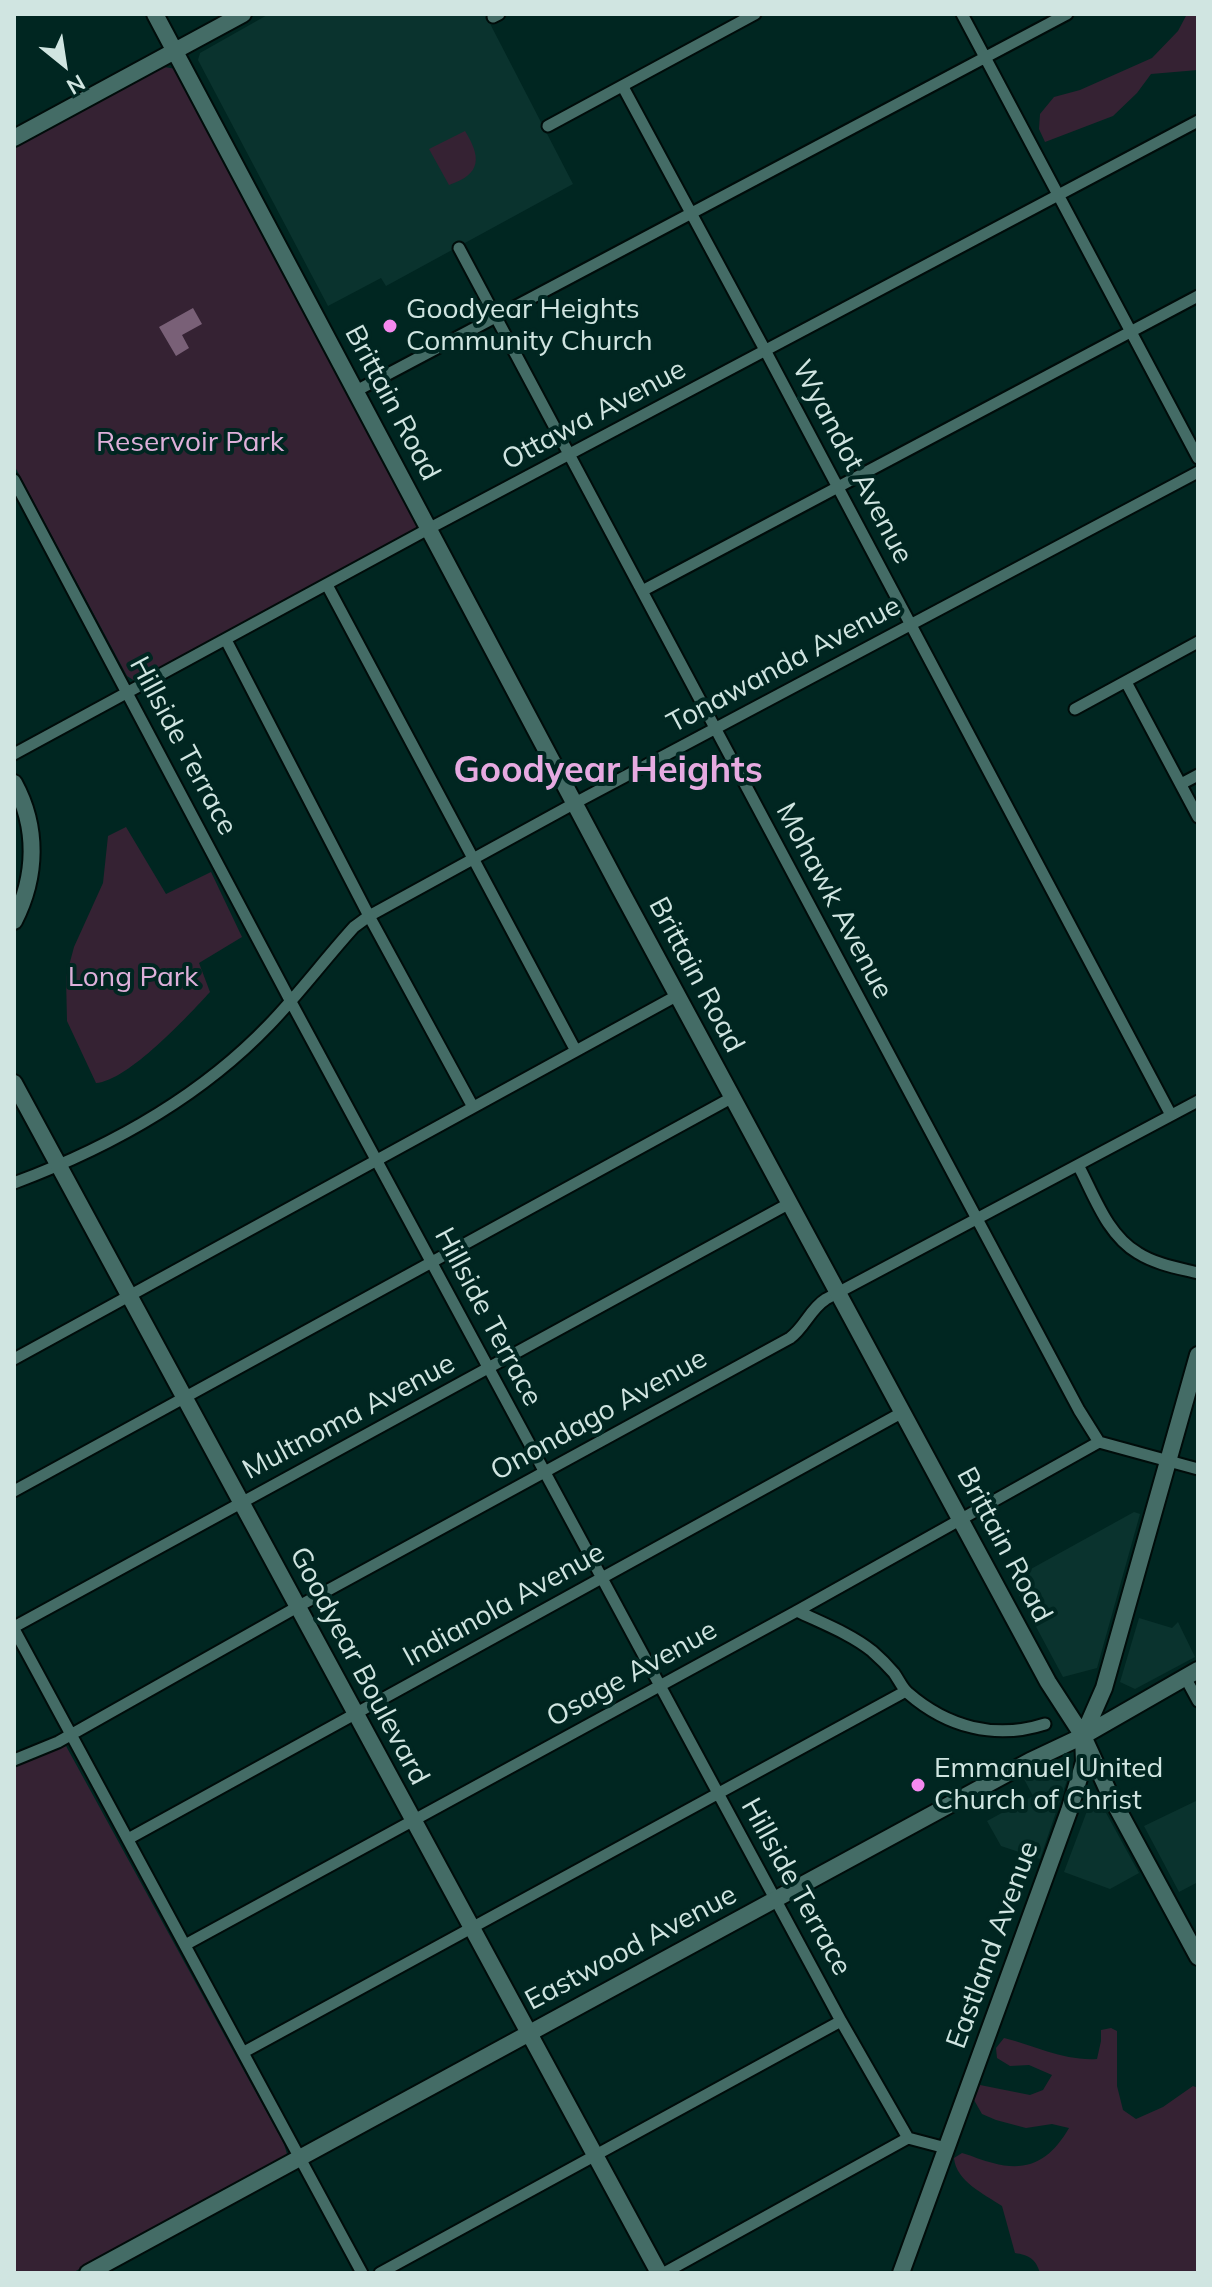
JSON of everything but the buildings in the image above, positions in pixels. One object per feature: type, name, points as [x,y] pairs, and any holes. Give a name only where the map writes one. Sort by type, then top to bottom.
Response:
[{"type":"street","name":"Brittain Road","points":[[155,14],[678,995],[1048,1682],[1083,1736],[1110,1795],[1197,1953]]},
{"type":"street","points":[[14,138],[243,14]]},
{"type":"street","points":[[548,126],[755,14]]},
{"type":"street","points":[[962,14],[1198,458]]},
{"type":"street","points":[[356,391],[1067,14]]},
{"type":"street","name":"Wyandot Avenue","points":[[623,87],[1171,1115]]},
{"type":"street","name":"Ottawa Avenue","points":[[14,754],[430,528],[1198,121]]},
{"type":"street","name":"Mohawk Avenue","points":[[459,248],[714,730],[1099,1442]]},
{"type":"street","points":[[642,591],[1198,296]]},
{"type":"street","name":"Tonawanda Avenue","points":[[14,1183],[59,1166],[126,1133],[171,1105],[267,1027],[354,927],[369,916],[1198,472]]},
{"type":"street","name":"Hillside Terrace","points":[[14,480],[717,1793],[908,2138]]},
{"type":"street","points":[[327,585],[576,1051]]},
{"type":"street","points":[[226,640],[369,916],[473,1107]]},
{"type":"street","points":[[1075,709],[1198,642]]},
{"type":"street","points":[[1126,682],[1198,817]]},
{"type":"street","points":[[1181,784],[1198,775]]},
{"type":"street","points":[[14,783],[28,818],[32,859],[26,894],[14,921]]},
{"type":"street","points":[[14,1359],[678,995]]},
{"type":"street","name":"Goodyear Boulevard","points":[[14,1083],[413,1822],[661,2273]]},
{"type":"street","points":[[14,1491],[733,1097]]},
{"type":"street","name":"Onondago Avenue","points":[[14,1760],[58,1742],[299,1606],[790,1338],[801,1328],[813,1308],[1198,1101]]},
{"type":"street","points":[[1078,1165],[1111,1228],[1121,1240],[1141,1255],[1198,1273]]},
{"type":"street","name":"Multnoma Avenue","points":[[14,1628],[790,1203]]},
{"type":"street","name":"Eastland Avenue","points":[[901,2273],[1069,1811],[1084,1762],[1083,1736],[1104,1688],[1198,1355]]},
{"type":"street","name":"Indianola Avenue","points":[[128,1839],[903,1412]]},
{"type":"street","points":[[1099,1442],[1198,1469]]},
{"type":"street","name":"Osage Avenue","points":[[185,1945],[797,1611],[1099,1442]]},
{"type":"street","points":[[797,1611],[869,1649],[889,1667],[906,1691],[943,1717],[970,1728],[1002,1731],[1045,1724]]},
{"type":"street","points":[[14,1628],[362,2273]]},
{"type":"street","points":[[1192,1673],[1198,1701]]},
{"type":"street","name":"Eastwood Avenue","points":[[88,2273],[1030,1761],[1083,1736],[1192,1673]]},
{"type":"street","points":[[244,2052],[906,1691]]},
{"type":"street","points":[[380,2273],[841,2021]]},
{"type":"street","points":[[661,2273],[908,2138],[946,2148]]},
{"type":"shaded area","points":[[269,14],[485,14],[573,184],[386,286],[381,278],[328,306],[198,60],[200,53]]},
{"type":"shaded area","points":[[193,308],[202,324],[182,335],[189,348],[176,356],[159,327]]},
{"type":"shaded area","points":[[1134,1512],[1140,1514],[1097,1668],[1063,1677],[1011,1580]]},
{"type":"shaded area","points":[[1139,1618],[1172,1628],[1178,1622],[1195,1657],[1135,1689],[1120,1682]]},
{"type":"shaded area","points":[[1054,1763],[1067,1780],[1040,1859],[1001,1846],[987,1821],[1033,1796],[1024,1779]]},
{"type":"shaded area","points":[[1198,1800],[1198,1882],[1179,1892],[1144,1826]]},
{"type":"shaded area","points":[[1100,1802],[1139,1873],[1110,1889],[1064,1872],[1090,1803]]},
{"type":"green space","points":[[1187,14],[1198,14],[1198,70],[1151,74],[1113,116],[1045,142],[1039,129],[1040,114],[1054,97],[1080,90],[1152,58],[1178,31]]},
{"type":"green space","name":"Reservoir Park","points":[[164,67],[177,69],[420,530],[138,683],[127,676],[14,465],[14,147]]},
{"type":"green space","points":[[465,131],[474,149],[475,164],[468,176],[449,185],[429,149]]},
{"type":"green space","name":"Long Park","points":[[126,827],[166,894],[211,872],[242,937],[199,963],[210,992],[173,1031],[124,1071],[96,1083],[67,1021],[66,977],[74,947],[103,883],[108,836]]},
{"type":"green space","points":[[66,1746],[287,2154],[72,2273],[14,2273],[14,1766]]},
{"type":"green space","points":[[1111,2028],[1117,2031],[1117,2086],[1123,2110],[1136,2119],[1163,2107],[1193,2086],[1198,2088],[1198,2273],[1040,2273],[1031,2258],[1015,2253],[1002,2206],[965,2180],[956,2166],[954,2158],[962,2153],[1006,2166],[1038,2161],[1055,2148],[1069,2128],[1052,2124],[1026,2128],[982,2114],[974,2100],[980,2085],[1030,2095],[1043,2090],[1052,2075],[1029,2065],[1010,2066],[997,2058],[996,2048],[1004,2038],[1062,2055],[1097,2059],[1101,2030]]},
{"type":"place","name":"Goodyear Heights Community Church","points":[[390,326]]},
{"type":"place","name":"Emmanuel United Church of Christ","points":[[918,1785]]},
{"type":"district","name":"Goodyear Heights","points":[[608,771]]}]
